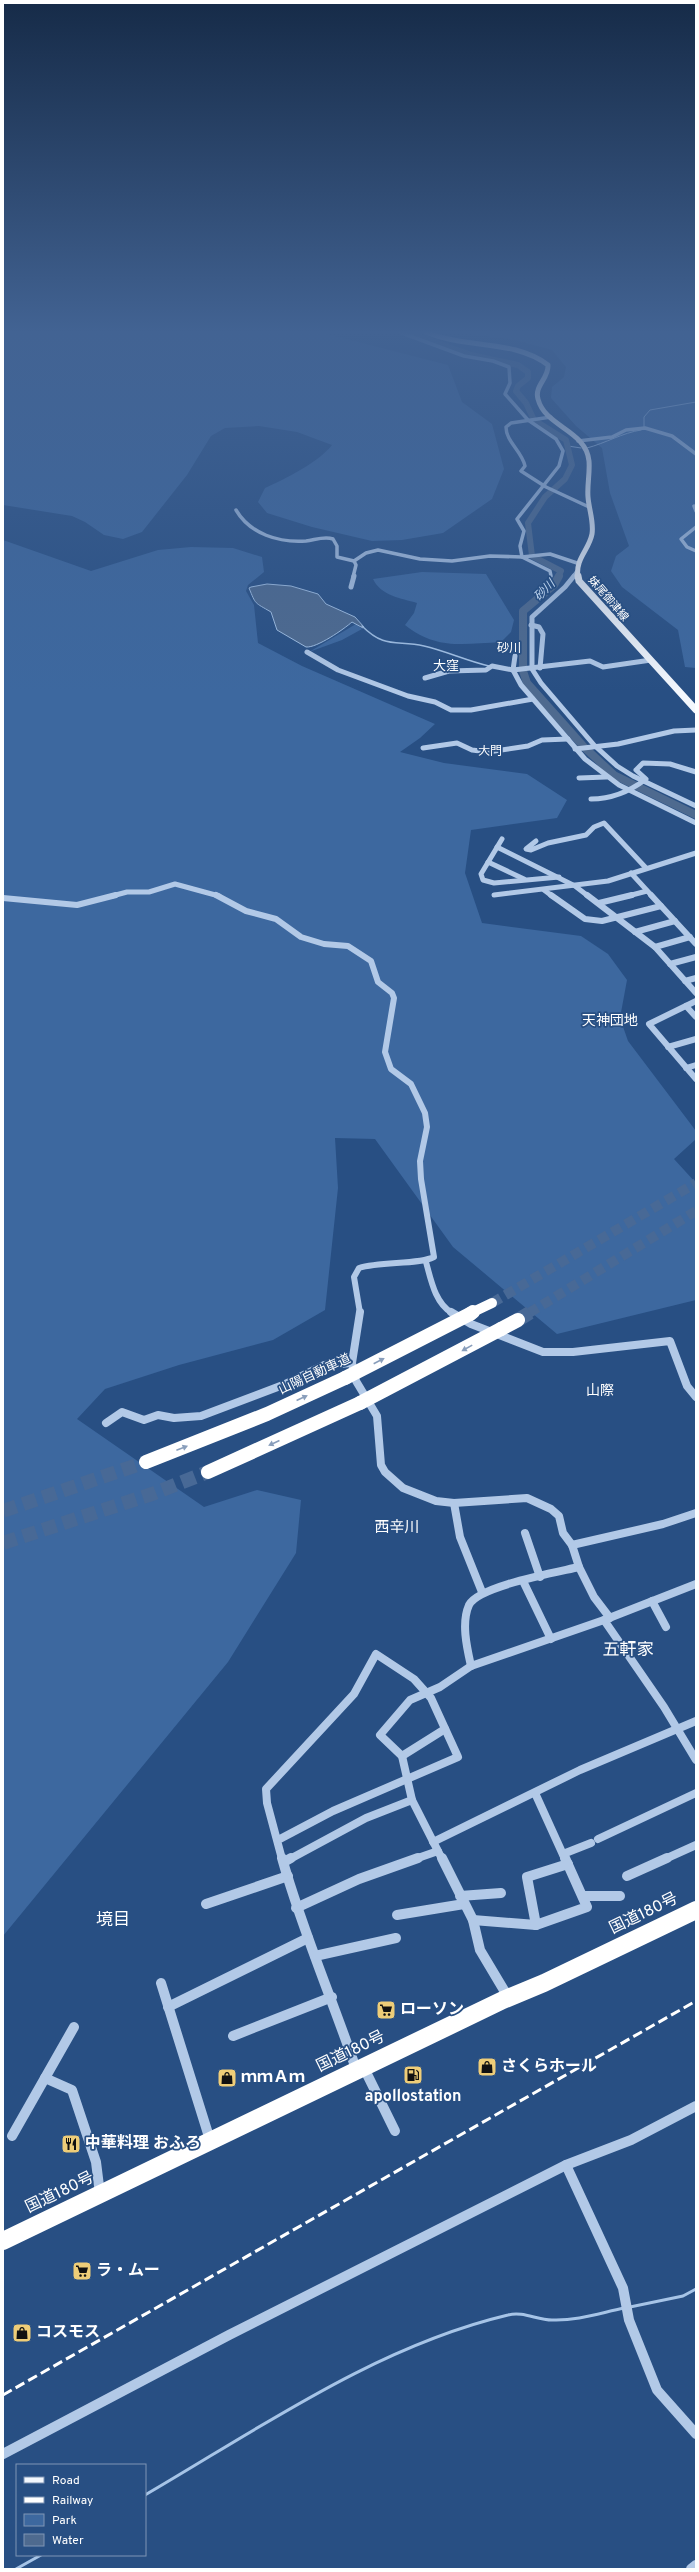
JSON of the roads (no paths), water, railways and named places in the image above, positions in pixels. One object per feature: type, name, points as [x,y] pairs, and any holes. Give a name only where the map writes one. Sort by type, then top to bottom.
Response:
[{"type":"highway","name":"山陽自動車道","points":[[146,1462],[268,1414],[345,1378],[492,1303]]},
{"type":"highway","points":[[208,1472],[360,1403],[518,1320]]},
{"type":"highway","name":"国道180号","points":[[3,2241],[508,1998],[544,1983],[696,1910]]},
{"type":"main road","name":"妹尾御津線","points":[[587,452],[589,460],[589,507],[592,535],[577,563],[579,581],[696,710]]},
{"type":"street","points":[[519,452],[525,461],[525,466],[521,471],[548,490],[580,500],[589,507]]},
{"type":"street","points":[[551,576],[550,571],[523,557],[520,546],[524,531],[517,519],[559,466],[563,452]]},
{"type":"street","points":[[695,506],[696,511]]},
{"type":"street","points":[[236,510],[242,520],[269,536],[300,541],[329,538],[337,546],[337,557],[354,561],[366,553],[378,550],[452,562],[490,556],[523,557],[553,554],[566,561],[577,563]]},
{"type":"street","points":[[696,527],[682,539],[687,547],[696,551]]},
{"type":"street","points":[[352,587],[356,565],[354,561]]},
{"type":"street","points":[[577,571],[565,587],[535,612],[531,625],[530,669],[593,745],[617,766],[642,782],[696,806]]},
{"type":"street","points":[[531,625],[539,627],[543,634],[540,668]]},
{"type":"street","points":[[307,652],[338,670],[408,696],[435,702],[450,710],[471,710],[533,699]]},
{"type":"street","points":[[515,656],[514,669],[521,685],[576,748],[606,777],[696,823]]},
{"type":"street","points":[[425,678],[449,671],[486,670],[492,666],[514,669],[530,669],[590,661],[600,667],[650,660]]},
{"type":"street","points":[[576,748],[593,745],[618,744],[674,732],[696,730]]},
{"type":"street","points":[[423,748],[457,743],[476,750],[488,752],[528,746],[542,740],[568,739]]},
{"type":"street","points":[[591,799],[608,799],[630,790],[642,782],[646,778],[636,770],[643,763],[658,763],[691,769],[696,772]]},
{"type":"street","points":[[579,778],[606,777]]},
{"type":"street","points":[[536,841],[526,849],[531,850],[548,843],[586,835],[594,827],[604,823],[646,868]]},
{"type":"street","points":[[502,838],[481,876],[486,882],[559,877]]},
{"type":"street","points":[[497,847],[559,877],[599,903],[655,947],[696,993]]},
{"type":"street","points":[[494,895],[608,881],[696,853]]},
{"type":"street","points":[[488,862],[526,880]]},
{"type":"street","points":[[631,873],[696,944]]},
{"type":"street","points":[[3,898],[77,905],[127,892],[149,892],[175,884],[184,885],[202,893],[217,895],[246,911],[276,919],[301,937],[355,949],[371,961],[378,982],[392,993],[394,998],[385,1052],[390,1070],[406,1079],[413,1086],[427,1124],[419,1165],[423,1200],[430,1214],[434,1258],[426,1262],[410,1261],[359,1268],[354,1277],[360,1311],[352,1363],[356,1381],[377,1416],[381,1465],[385,1472],[409,1492],[436,1501],[454,1503],[506,1498],[536,1501],[556,1513],[563,1533],[572,1545],[579,1567],[594,1597],[696,1760]]},
{"type":"street","points":[[544,890],[585,919],[602,921],[661,906]]},
{"type":"street","points":[[599,903],[647,891]]},
{"type":"street","points":[[635,932],[675,922]]},
{"type":"street","points":[[655,947],[690,937]]},
{"type":"street","points":[[670,964],[696,957]]},
{"type":"street","points":[[685,981],[696,978]]},
{"type":"street","points":[[696,1001],[649,1024],[696,1080]]},
{"type":"street","points":[[686,1006],[696,1017]]},
{"type":"street","points":[[668,1047],[696,1039]]},
{"type":"street","points":[[686,1068],[696,1065]]},
{"type":"street","points":[[426,1262],[433,1288],[445,1309],[471,1324],[543,1352],[573,1352],[670,1341],[687,1386],[696,1397]]},
{"type":"street","points":[[106,1423],[122,1412],[130,1413],[137,1419],[144,1420],[158,1415],[174,1418],[201,1416],[283,1384],[324,1365],[352,1363]]},
{"type":"street","points":[[454,1503],[460,1537],[482,1592]]},
{"type":"street","points":[[572,1545],[663,1524],[696,1513]]},
{"type":"street","points":[[525,1533],[540,1577]]},
{"type":"street","points":[[471,1666],[467,1612],[470,1603],[482,1592],[579,1567]]},
{"type":"street","points":[[523,1581],[551,1639]]},
{"type":"street","points":[[508,1998],[480,1950],[473,1920],[412,1800],[409,1780],[402,1756],[380,1736],[410,1700],[440,1687],[471,1666],[607,1619],[696,1584]]},
{"type":"street","points":[[652,1601],[666,1627]]},
{"type":"street","points":[[278,1840],[333,1811],[409,1780],[458,1757],[431,1698],[414,1678],[376,1654],[354,1694],[266,1789],[267,1803],[296,1908],[360,2069],[394,2131]]},
{"type":"street","points":[[296,1908],[435,1846],[580,1770],[696,1720]]},
{"type":"street","points":[[402,1756],[445,1729]]},
{"type":"street","points":[[473,1920],[536,1925],[587,1907],[535,1793]]},
{"type":"street","points":[[563,1854],[595,1841],[696,1793]]},
{"type":"street","points":[[284,1862],[366,1818],[412,1800]]},
{"type":"street","points":[[627,1876],[696,1845]]},
{"type":"street","points":[[536,1925],[527,1877],[568,1864]]},
{"type":"street","points":[[206,1904],[288,1876]]},
{"type":"street","points":[[397,1915],[462,1900],[501,1893]]},
{"type":"street","points":[[583,1896],[620,1896]]},
{"type":"street","points":[[168,2007],[308,1938]]},
{"type":"street","points":[[315,1956],[396,1938]]},
{"type":"street","points":[[161,1983],[211,2141]]},
{"type":"street","points":[[233,2036],[332,1998]]},
{"type":"street","points":[[12,2136],[74,2027]]},
{"type":"street","points":[[45,2078],[72,2090],[96,2162],[100,2194]]},
{"type":"street","points":[[3,2454],[229,2335],[566,2164],[631,2140],[696,2106]]},
{"type":"street","points":[[566,2164],[625,2297],[629,2320],[639,2352],[657,2390],[696,2434]]},
{"type":"street","points":[[691,2569],[696,2565]]},
{"type":"water","points":[[267,584],[291,586],[318,594],[326,604],[355,617],[364,627],[363,628],[352,622],[323,641],[306,647],[277,630],[271,612],[258,604],[255,600],[249,588]]},
{"type":"waterway","name":"砂川","points":[[558,577],[561,571],[532,556],[528,523],[545,497],[565,479],[572,465],[569,452]]},
{"type":"waterway","name":"砂川","points":[[559,576],[554,585],[523,611],[523,671],[527,683],[584,747],[614,775],[696,815]]},
{"type":"waterway","points":[[362,626],[377,638],[384,641],[424,646],[489,666]]},
{"type":"waterway","points":[[630,2307],[683,2296],[696,2289]]},
{"type":"waterway","points":[[146,2494],[320,2392],[366,2368],[412,2347],[460,2329],[508,2315],[519,2314],[546,2320],[561,2320],[579,2318],[624,2308]]},
{"type":"waterway","points":[[16,2569],[39,2556]]},
{"type":"tunnel","points":[[492,1303],[696,1183]]},
{"type":"tunnel","points":[[529,1313],[696,1211]]},
{"type":"tunnel","points":[[518,1320],[531,1312]]},
{"type":"tunnel","points":[[3,1511],[146,1462]]},
{"type":"tunnel","points":[[3,1543],[152,1494],[208,1472]]},
{"type":"railway","points":[[3,2395],[696,2001]]},
{"type":"place","name":"ローソン","points":[[386,2010]]},
{"type":"place","name":"さくらホール","points":[[487,2067]]},
{"type":"place","name":"apollostation","points":[[413,2075]]},
{"type":"place","name":"ｍｍＡｍ","points":[[227,2078]]},
{"type":"place","name":"中華料理 おふろ","points":[[71,2144]]},
{"type":"place","name":"ラ・ムー","points":[[82,2271]]},
{"type":"place","name":"コスモス","points":[[22,2333]]},
{"type":"district","name":"砂川","points":[[509,649]]},
{"type":"district","name":"大窪","points":[[446,667]]},
{"type":"district","name":"大門","points":[[490,752]]},
{"type":"district","name":"天神団地","points":[[610,1021]]},
{"type":"district","name":"山際","points":[[600,1391]]},
{"type":"district","name":"西辛川","points":[[397,1528]]},
{"type":"district","name":"五軒家","points":[[628,1651]]},
{"type":"district","name":"境目","points":[[113,1921]]}]
